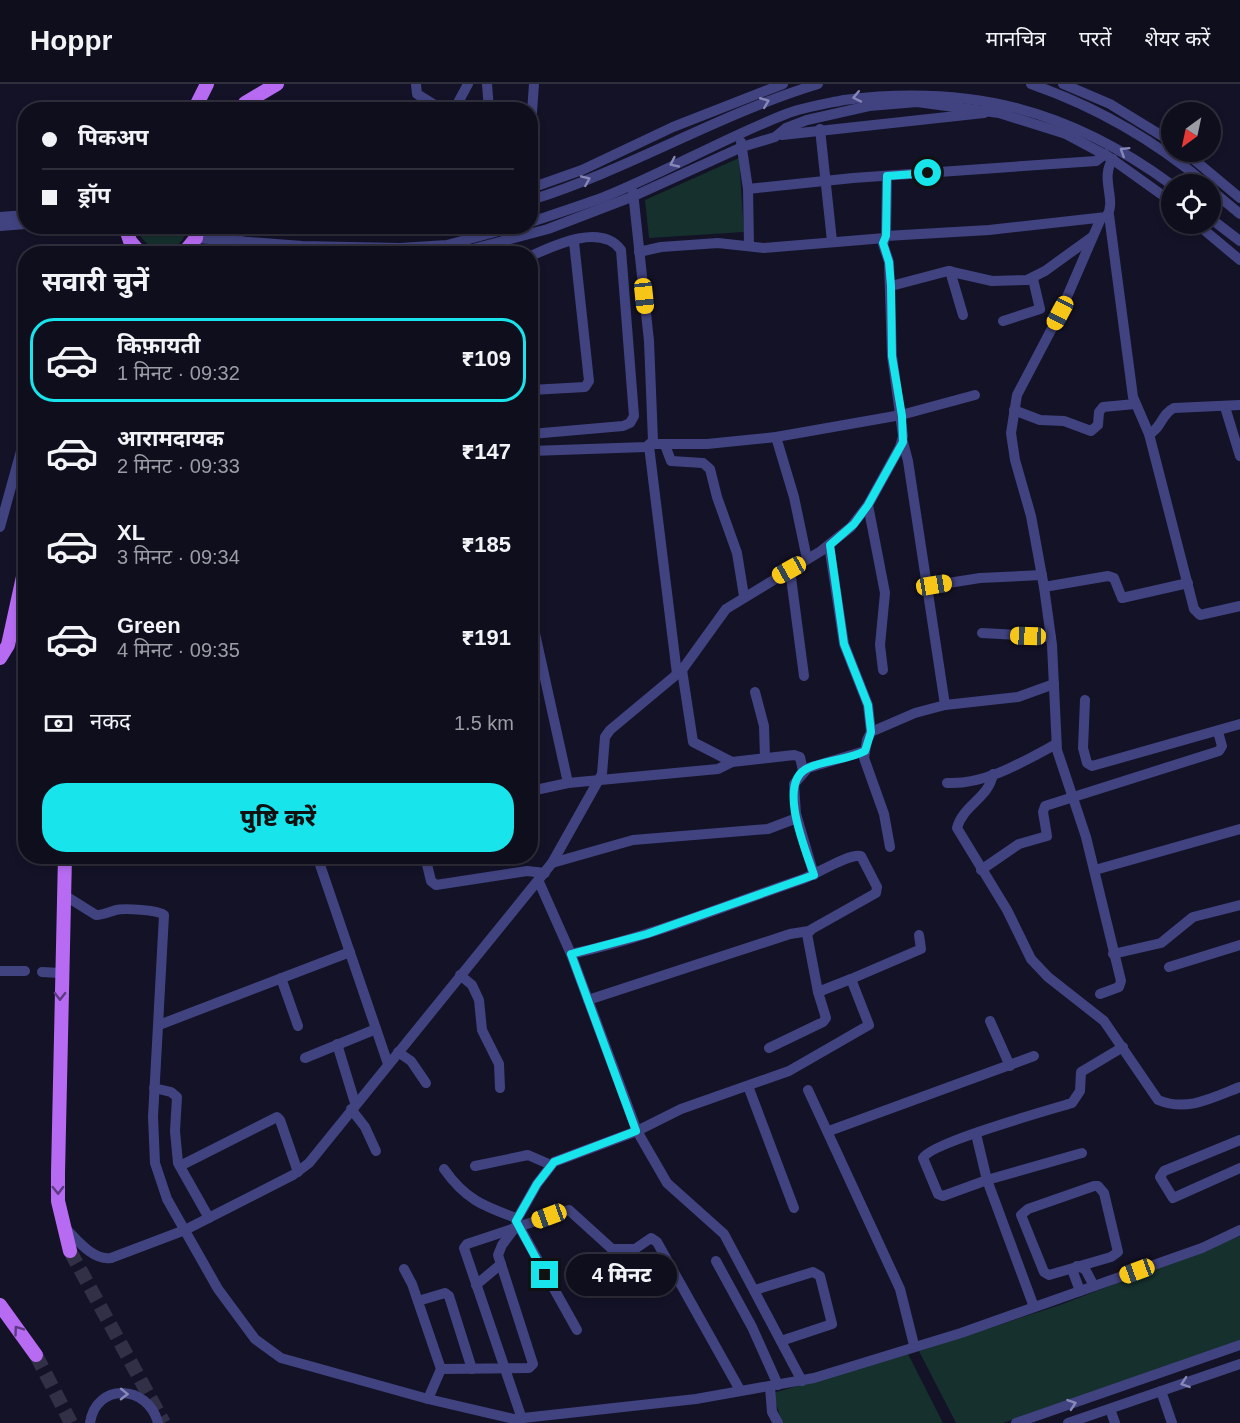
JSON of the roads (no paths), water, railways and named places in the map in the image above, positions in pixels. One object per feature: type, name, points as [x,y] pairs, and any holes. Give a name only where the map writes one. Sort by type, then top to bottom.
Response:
[{"type":"main road","points":[[245,102],[256,84]]},
{"type":"main road","points":[[249,102],[277,84]]},
{"type":"main road","points":[[198,102],[205,86]]},
{"type":"main road","points":[[0,658],[8,645],[18,600]]},
{"type":"main road","points":[[65,864],[60,973],[57,1173],[62,1226],[70,1251]]},
{"type":"main road","points":[[0,1305],[36,1355]]},
{"type":"street","points":[[416,84],[417,94],[430,102]]},
{"type":"street","points":[[458,102],[468,84]]},
{"type":"street","points":[[487,84],[488,102]]},
{"type":"street","points":[[533,102],[534,84]]},
{"type":"street","points":[[538,186],[582,170],[673,128],[783,84]]},
{"type":"street","points":[[538,198],[577,184],[706,125],[818,84]]},
{"type":"street","points":[[1031,84],[1071,98],[1129,127],[1192,174]]},
{"type":"street","points":[[1064,84],[1110,104],[1161,135]]},
{"type":"street","points":[[806,88],[808,117],[820,129],[832,241]]},
{"type":"street","points":[[538,232],[634,196],[742,147],[775,137],[808,117],[899,92],[991,97],[1060,118],[1096,134],[1161,178]]},
{"type":"street","points":[[538,220],[606,196],[789,113],[808,117],[869,106],[917,102],[986,111],[1066,134],[1109,157],[1161,194]]},
{"type":"street","points":[[820,129],[978,116],[986,111]]},
{"type":"street","points":[[740,134],[748,189],[749,246]]},
{"type":"street","points":[[748,189],[887,176],[1096,161],[1109,157]]},
{"type":"street","points":[[1109,157],[1106,171],[1105,216],[1135,404],[1149,434],[1194,609],[1200,615],[1240,606]]},
{"type":"street","points":[[1197,162],[1240,198]]},
{"type":"street","points":[[887,176],[883,247],[889,262],[891,286],[891,346],[902,416],[903,442],[929,586],[934,641],[942,674],[945,705]]},
{"type":"street","points":[[632,183],[649,341],[654,437],[650,445],[679,672],[693,742],[732,762]]},
{"type":"street","points":[[1221,198],[1240,214]]},
{"type":"street","points":[[0,218],[18,216]]},
{"type":"street","points":[[1100,994],[1121,985],[1095,870],[1056,744],[1051,637],[1044,588],[1031,516],[1014,455],[1011,433],[1017,395],[1060,313],[1094,234],[1105,216]]},
{"type":"street","points":[[639,252],[661,247],[718,243],[764,248],[1105,216]]},
{"type":"street","points":[[0,226],[18,225]]},
{"type":"street","points":[[1221,226],[1240,241]]},
{"type":"street","points":[[208,234],[302,246]]},
{"type":"street","points":[[434,246],[447,245],[487,234]]},
{"type":"street","points":[[487,246],[531,234]]},
{"type":"street","points":[[891,286],[950,271],[992,281],[1017,282],[1033,279],[1094,234]]},
{"type":"street","points":[[1209,234],[1240,260]]},
{"type":"street","points":[[538,254],[574,242],[601,237],[621,250],[633,420],[622,426],[538,433]]},
{"type":"street","points":[[241,240],[245,246]]},
{"type":"street","points":[[503,242],[504,246]]},
{"type":"street","points":[[538,390],[585,387],[589,381],[574,242]]},
{"type":"street","points":[[950,271],[963,315]]},
{"type":"street","points":[[1003,321],[1040,309],[1033,279]]},
{"type":"street","points":[[538,451],[707,444],[776,437],[902,416],[975,395]]},
{"type":"street","points":[[1014,410],[1040,420],[1064,421],[1091,431],[1098,425],[1103,407],[1135,404]]},
{"type":"street","points":[[1149,434],[1155,431],[1166,413],[1173,408],[1240,405]]},
{"type":"street","points":[[1225,407],[1240,456]]},
{"type":"street","points":[[776,437],[794,497],[807,559]]},
{"type":"street","points":[[62,1226],[96,1257],[103,1260],[185,1230],[298,1172],[552,863],[600,780],[607,734],[679,672],[722,612],[744,596],[830,545],[854,524],[868,505],[903,442]]},
{"type":"street","points":[[665,445],[671,461],[703,463],[711,469],[717,497],[737,553],[744,596]]},
{"type":"street","points":[[0,527],[18,462]]},
{"type":"street","points":[[868,505],[885,593],[880,645],[883,669]]},
{"type":"street","points":[[830,545],[844,644],[866,700],[871,732],[865,751],[865,761],[884,814],[890,848]]},
{"type":"street","points":[[789,570],[804,676]]},
{"type":"street","points":[[929,586],[980,578],[1042,575]]},
{"type":"street","points":[[1044,588],[1108,576],[1114,579],[1122,598],[1188,583]]},
{"type":"street","points":[[982,633],[1051,637]]},
{"type":"street","points":[[538,647],[568,783]]},
{"type":"street","points":[[871,732],[915,713],[945,705],[1018,697],[1054,684]]},
{"type":"street","points":[[755,692],[764,726],[765,758]]},
{"type":"street","points":[[1085,700],[1083,748],[1087,763],[1092,766],[1240,724]]},
{"type":"street","points":[[981,870],[1019,844],[1046,838],[1048,834],[1043,812],[1045,806],[1219,751],[1222,746],[1218,732]]},
{"type":"street","points":[[947,783],[968,783],[993,774],[1056,744]]},
{"type":"street","points":[[814,875],[797,818],[793,799],[794,784],[803,771],[865,751]]},
{"type":"street","points":[[538,789],[568,783],[718,769],[732,762],[798,755],[803,771]]},
{"type":"street","points":[[993,774],[990,788],[966,810],[957,825],[981,870],[1007,910],[1031,959],[1048,977],[1101,1018],[1123,1047],[1152,1094],[1170,1105],[1190,1106],[1240,1087]]},
{"type":"street","points":[[552,863],[633,840],[768,829],[797,818]]},
{"type":"street","points":[[1095,870],[1240,829]]},
{"type":"street","points":[[571,954],[647,934],[814,875],[853,855],[858,855],[867,864],[878,890],[808,931],[790,934],[588,1000]]},
{"type":"street","points":[[320,864],[388,1064]]},
{"type":"street","points":[[427,864],[431,881],[439,885],[527,871],[542,877],[636,1131],[667,1183],[723,1234],[802,1381]]},
{"type":"street","points":[[64,895],[96,915],[118,909],[138,912],[156,910],[164,915],[154,1088],[154,1163],[165,1194],[218,1289],[255,1339],[273,1355],[428,1399],[507,1418],[522,1419],[696,1399],[802,1381],[961,1332],[1202,1248],[1240,1230]]},
{"type":"street","points":[[1113,954],[1161,943],[1193,916],[1240,905]]},
{"type":"street","points":[[769,1048],[825,1020],[818,993],[808,931]]},
{"type":"street","points":[[818,993],[921,949],[919,934]]},
{"type":"street","points":[[1169,967],[1240,945]]},
{"type":"street","points":[[159,1025],[350,952]]},
{"type":"street","points":[[0,971],[25,971]]},
{"type":"street","points":[[42,972],[60,973]]},
{"type":"street","points":[[460,975],[472,986],[479,1000],[482,1030],[499,1064],[500,1088]]},
{"type":"street","points":[[281,978],[298,1026]]},
{"type":"street","points":[[441,1368],[530,1368],[533,1364],[501,1264],[499,1249],[516,1225],[551,1165],[636,1131],[681,1109],[789,1071],[869,1025],[851,979]]},
{"type":"street","points":[[990,1021],[1010,1065]]},
{"type":"street","points":[[305,1058],[376,1029]]},
{"type":"street","points":[[337,1044],[353,1106],[376,1150]]},
{"type":"street","points":[[1082,1153],[940,1195],[923,1161],[924,1155],[933,1148],[1072,1103],[1080,1091],[1081,1072],[1123,1047]]},
{"type":"street","points":[[398,1052],[411,1061],[426,1083]]},
{"type":"street","points":[[829,1131],[1034,1056]]},
{"type":"street","points":[[748,1086],[794,1208]]},
{"type":"street","points":[[154,1088],[171,1092],[177,1096],[175,1131],[180,1166],[209,1218]]},
{"type":"street","points":[[808,1090],[829,1131],[900,1289],[914,1345]]},
{"type":"street","points":[[180,1166],[277,1117],[298,1172]]},
{"type":"street","points":[[976,1134],[987,1180],[1034,1307]]},
{"type":"street","points":[[1240,1140],[1164,1171],[1160,1177],[1173,1198],[1240,1168]]},
{"type":"street","points":[[475,1166],[528,1155],[551,1165]]},
{"type":"street","points":[[444,1169],[461,1192],[516,1225],[577,1330]]},
{"type":"street","points":[[1080,1291],[1073,1272],[1077,1266],[1111,1257],[1118,1252],[1104,1193],[1098,1186],[1028,1209],[1021,1215],[1044,1272],[1053,1275],[1077,1266],[1085,1269],[1094,1286]]},
{"type":"street","points":[[522,1419],[464,1251],[465,1245],[516,1225],[569,1210],[612,1249],[635,1249],[648,1240],[654,1239],[676,1273],[740,1390]]},
{"type":"street","points":[[716,1261],[752,1327],[774,1386],[772,1412],[778,1423]]},
{"type":"street","points":[[476,1285],[501,1264]]},
{"type":"street","points":[[404,1269],[418,1300],[441,1368],[428,1399]]},
{"type":"street","points":[[755,1290],[813,1272],[820,1276],[832,1324],[781,1341]]},
{"type":"street","points":[[418,1300],[445,1293],[448,1296],[472,1369]]},
{"type":"street","points":[[1016,1423],[1240,1345]]},
{"type":"street","points":[[1068,1423],[1240,1364]]},
{"type":"street","points":[[1161,1391],[1172,1423]]},
{"type":"street","points":[[90,1423],[96,1406],[105,1398],[127,1392],[148,1402],[158,1423]]},
{"type":"street","points":[[1110,1409],[1114,1423]]},
{"type":"tunnel","points":[[70,1251],[164,1423]]},
{"type":"tunnel","points":[[36,1355],[71,1423]]}]
